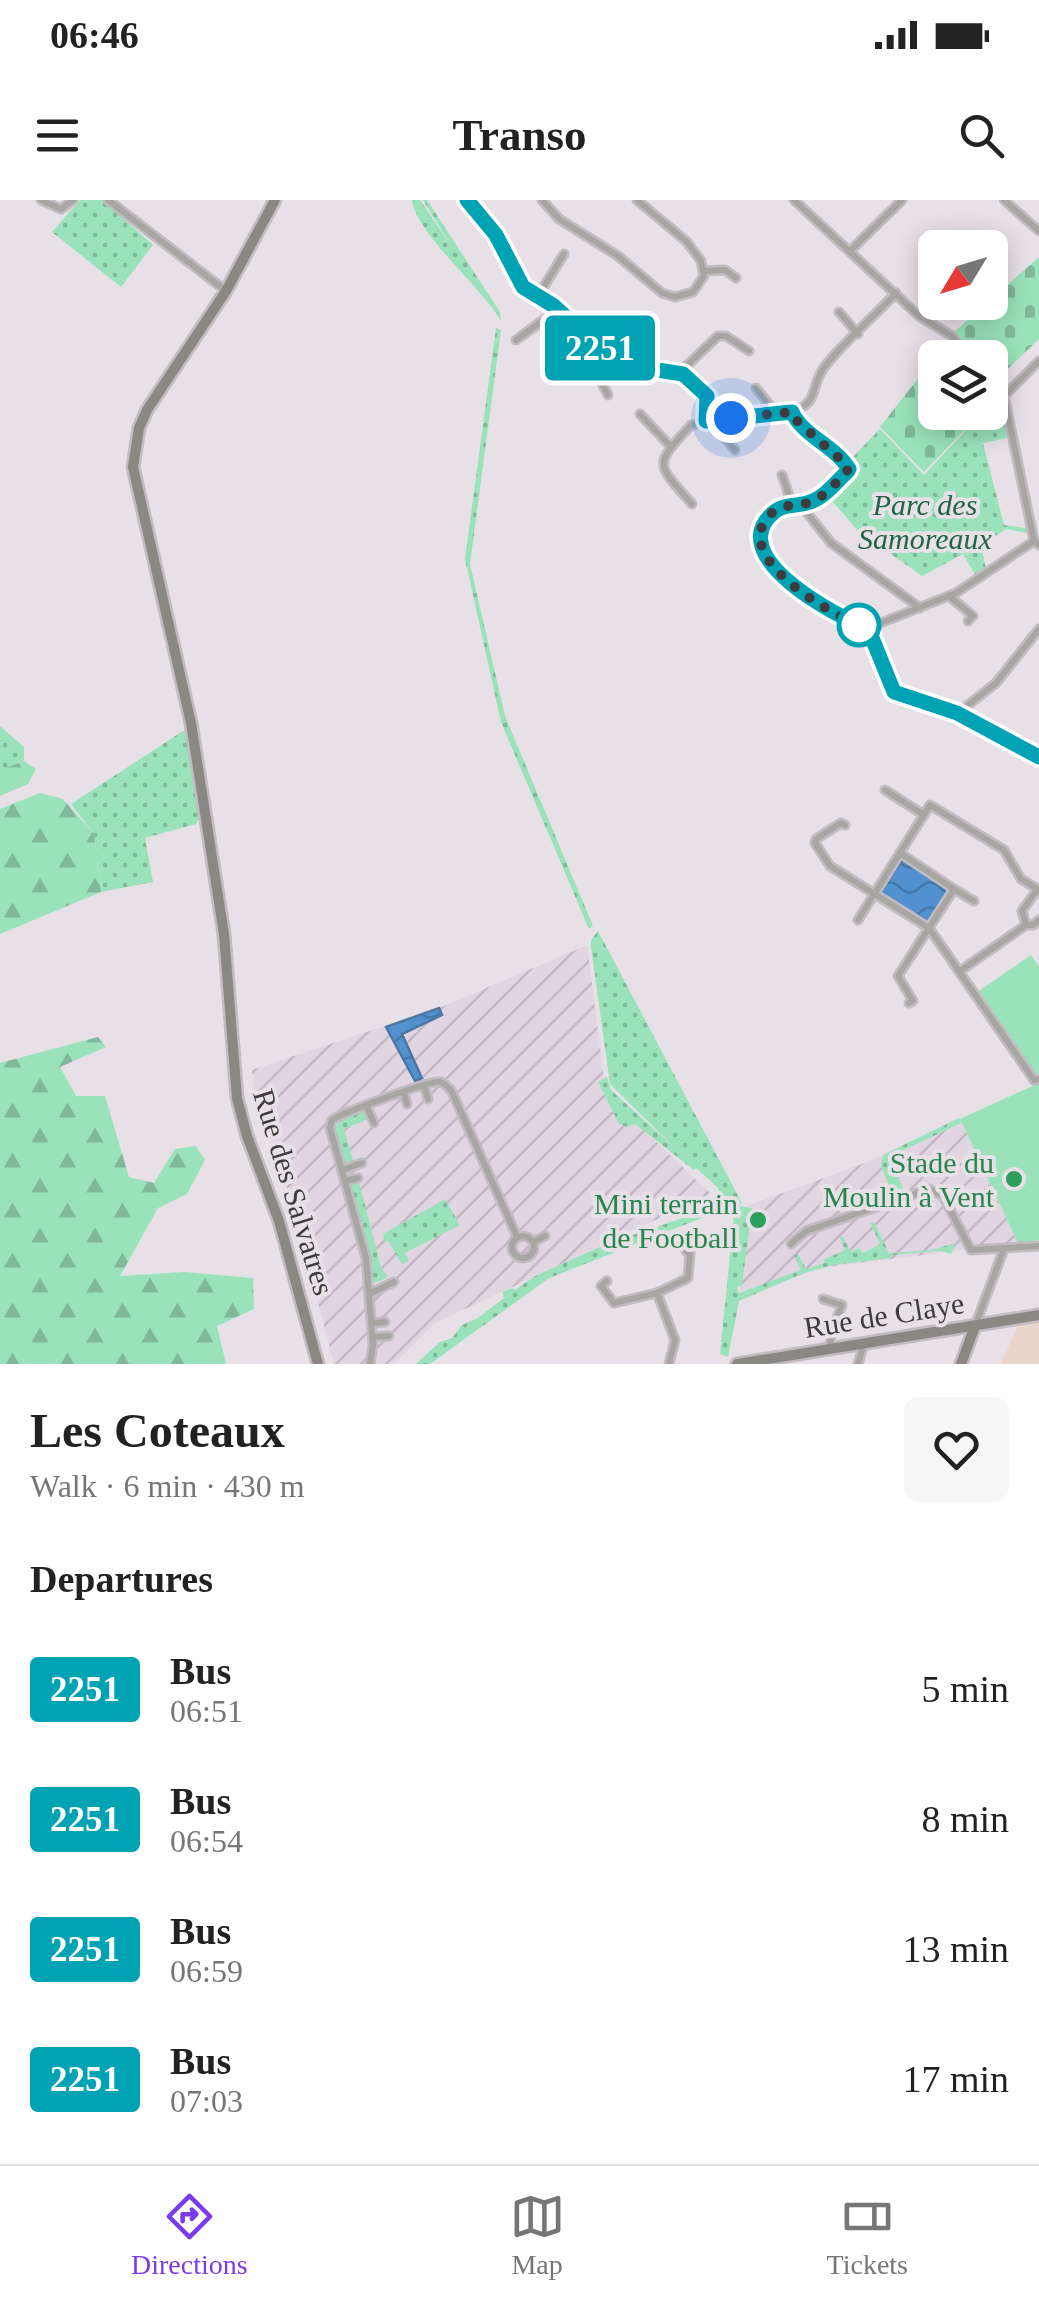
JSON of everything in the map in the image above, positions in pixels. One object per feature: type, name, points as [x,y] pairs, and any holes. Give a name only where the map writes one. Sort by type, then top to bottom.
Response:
[{"type":"street","points":[[41,200],[61,209],[73,200]]},
{"type":"street","points":[[108,200],[226,291]]},
{"type":"street","name":"Rue des Salvatres","points":[[275,200],[226,291],[147,410],[139,428],[133,467],[188,710],[224,934],[234,1075],[241,1116],[279,1221],[318,1364]]},
{"type":"street","points":[[466,200],[496,235],[523,287],[558,310],[612,359],[626,366],[679,373],[731,418]]},
{"type":"street","points":[[542,200],[559,219],[618,256],[662,292],[676,298],[694,292],[704,271],[701,262],[687,242],[636,200]]},
{"type":"street","points":[[794,200],[919,316],[955,340]]},
{"type":"street","points":[[850,251],[902,200]]},
{"type":"street","points":[[1004,200],[1039,231]]},
{"type":"street","points":[[538,296],[564,254]]},
{"type":"street","points":[[704,271],[725,270],[736,278]]},
{"type":"street","points":[[692,504],[662,467],[663,458],[691,425],[792,412],[811,402],[824,369],[896,293]]},
{"type":"street","points":[[516,340],[558,310]]},
{"type":"street","points":[[839,312],[858,334]]},
{"type":"street","points":[[679,373],[718,336],[726,336],[749,350]]},
{"type":"street","points":[[608,396],[597,374],[612,359]]},
{"type":"street","points":[[1008,392],[1039,361]]},
{"type":"street","points":[[756,388],[776,414]]},
{"type":"street","points":[[706,421],[707,396]]},
{"type":"street","points":[[792,412],[849,469],[817,499],[775,511],[764,525],[763,551],[771,564],[814,602],[868,628],[949,596],[1036,543],[1008,414]]},
{"type":"street","points":[[640,414],[671,447]]},
{"type":"street","points":[[720,419],[726,439],[735,450]]},
{"type":"street","points":[[782,475],[796,504],[831,543],[921,608]]},
{"type":"street","points":[[949,596],[973,616],[968,621]]},
{"type":"street","points":[[868,628],[894,692],[957,713],[1039,757]]},
{"type":"street","points":[[957,713],[996,683],[1039,628]]},
{"type":"street","points":[[885,790],[924,815]]},
{"type":"street","points":[[858,920],[930,805],[1004,850],[1021,878],[1038,890],[1022,912],[1026,925]]},
{"type":"street","points":[[845,825],[841,823],[816,838],[815,843],[830,866],[930,928],[1036,1080]]},
{"type":"street","points":[[900,853],[974,901]]},
{"type":"street","points":[[909,1004],[913,1001],[898,976],[954,889]]},
{"type":"street","points":[[960,971],[1039,920]]},
{"type":"street","points":[[370,1364],[373,1338],[366,1258],[330,1128],[339,1113],[438,1082],[450,1089],[518,1237]]},
{"type":"street","points":[[424,1086],[428,1099]]},
{"type":"street","points":[[404,1093],[408,1104]]},
{"type":"street","points":[[366,1105],[374,1123]]},
{"type":"street","points":[[342,1170],[362,1163]]},
{"type":"street","points":[[345,1181],[358,1178]]},
{"type":"street","points":[[791,1244],[806,1231],[929,1188],[942,1196],[971,1250],[1039,1246]]},
{"type":"street","points":[[533,1242],[545,1236]]},
{"type":"street","points":[[518,1237],[528,1237],[533,1242]]},
{"type":"street","points":[[518,1237],[512,1248],[518,1256],[531,1254],[533,1242]]},
{"type":"street","points":[[961,1364],[1004,1249]]},
{"type":"street","points":[[607,1281],[600,1286],[614,1303],[657,1293],[688,1278],[690,1253],[686,1251]]},
{"type":"street","points":[[369,1294],[394,1282]]},
{"type":"street","points":[[657,1293],[675,1340],[668,1364]]},
{"type":"street","points":[[823,1299],[842,1304],[830,1349]]},
{"type":"street","name":"Rue de Claye","points":[[737,1364],[1039,1315]]},
{"type":"street","points":[[372,1323],[385,1322]]},
{"type":"street","points":[[373,1338],[389,1336]]},
{"type":"street","points":[[858,1364],[864,1344]]},
{"type":"shaded area","points":[[587,945],[606,1094],[711,1194],[435,1323],[394,1364],[334,1364],[291,1199],[255,1101],[252,1070],[439,1008]]},
{"type":"shaded area","points":[[960,1119],[1018,1243],[828,1267],[740,1292],[747,1206],[867,1162]]},
{"type":"shaded area","points":[[1039,1322],[1039,1364],[1001,1364],[1018,1325]]},
{"type":"green space","points":[[80,200],[103,200],[153,245],[121,287],[52,232]]},
{"type":"green space","points":[[412,200],[420,200],[452,247],[423,200],[427,200],[500,312],[501,321],[425,229]]},
{"type":"green space","points":[[1039,257],[1039,339],[1008,369],[1008,340],[961,340],[954,332],[968,320],[1008,320],[1008,284]]},
{"type":"green space","points":[[496,328],[501,330],[470,564],[505,716],[593,926],[589,929],[501,722],[465,559]]},
{"type":"green space","points":[[918,378],[918,430],[965,430],[924,472],[880,427]]},
{"type":"green space","name":"Parc des Samoreaux","points":[[880,429],[924,475],[966,430],[1006,430],[1007,438],[983,443],[1004,525],[1026,528],[1027,533],[1006,529],[981,546],[987,573],[977,578],[963,554],[922,576],[857,530],[827,495],[844,479],[855,475],[857,469],[851,459]]},
{"type":"green space","points":[[0,726],[24,747],[24,761],[0,770]]},
{"type":"green space","points":[[187,732],[199,819],[196,824],[145,838],[153,882],[101,892],[94,834],[71,804]]},
{"type":"green space","points":[[24,761],[36,769],[28,784],[0,796],[0,770]]},
{"type":"green space","points":[[40,793],[63,799],[94,834],[101,892],[0,934],[0,809]]},
{"type":"green space","points":[[598,931],[742,1203],[737,1206],[752,1208],[739,1293],[801,1270],[794,1256],[798,1254],[806,1269],[825,1263],[823,1260],[845,1250],[839,1236],[851,1252],[859,1248],[863,1253],[880,1244],[870,1223],[874,1222],[889,1253],[932,1250],[955,1243],[951,1254],[940,1251],[892,1255],[833,1265],[739,1301],[728,1357],[720,1354],[735,1205],[549,1278],[430,1364],[416,1364],[440,1342],[452,1338],[462,1325],[504,1298],[502,1292],[515,1290],[535,1276],[606,1244],[721,1202],[718,1188],[696,1168],[635,1124],[619,1124],[598,1082],[607,1077],[611,1090],[678,1151],[610,1084],[591,947]]},
{"type":"green space","points":[[1031,955],[1039,967],[1039,1073],[1033,1074],[979,991]]},
{"type":"green space","points":[[98,1037],[106,1047],[60,1067],[76,1096],[105,1096],[129,1177],[154,1183],[175,1149],[196,1146],[205,1160],[187,1194],[158,1208],[120,1276],[184,1272],[253,1278],[254,1309],[217,1326],[226,1364],[0,1364],[0,1063]]},
{"type":"green space","name":"Stade du Moulin à Vent","points":[[1039,1083],[1039,1240],[1018,1243],[960,1119]]},
{"type":"green space","points":[[365,1110],[369,1119],[344,1129],[354,1163],[343,1166],[335,1129],[343,1119]]},
{"type":"green space","points":[[959,1118],[961,1123],[889,1157],[904,1190],[893,1196],[881,1166],[883,1155]]},
{"type":"green space","points":[[359,1182],[381,1267],[388,1277],[375,1283],[371,1281],[349,1186]]},
{"type":"green space","points":[[445,1199],[460,1225],[405,1253],[409,1261],[402,1264],[388,1241],[385,1243],[383,1234]]},
{"type":"water","points":[[902,860],[947,886],[949,893],[929,922],[881,896],[881,890]]},
{"type":"water","points":[[439,1008],[442,1015],[402,1034],[422,1078],[415,1081],[386,1027]]},
{"type":"bus line","name":"2251","points":[[467,200],[496,235],[523,287],[554,306],[618,364],[683,374],[707,396],[706,421],[792,412],[798,422],[844,460],[847,472],[817,499],[782,507],[769,516],[761,537],[771,564],[814,602],[868,628],[894,692],[957,713],[1039,757]]},
{"type":"place","name":"Stade du Moulin à Vent","points":[[1014,1179]]},
{"type":"place","name":"Mini terrain de Football","points":[[758,1220]]},
{"type":"route","points":[[731,418],[792,412],[798,422],[848,466],[847,472],[817,499],[775,511],[764,525],[761,537],[771,564],[789,581],[814,602],[859,625]]}]
